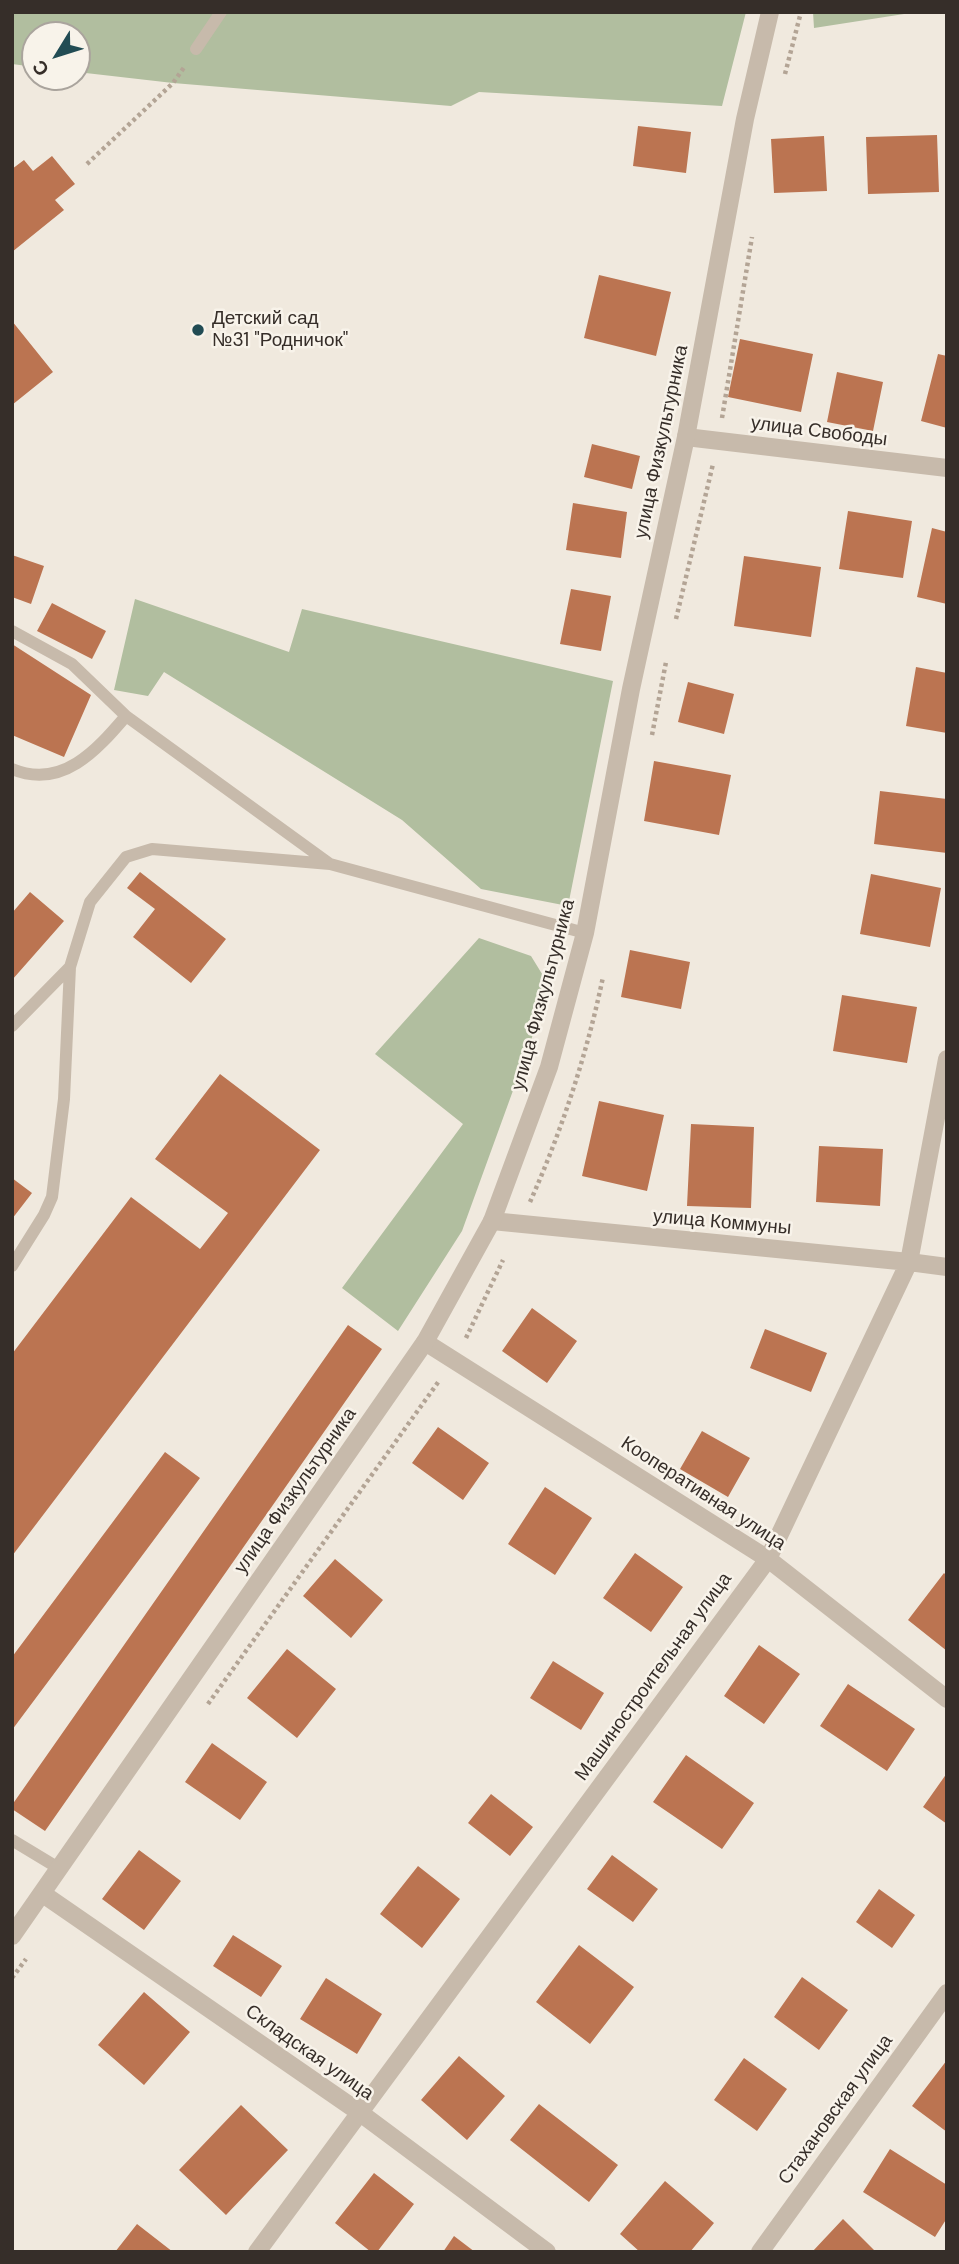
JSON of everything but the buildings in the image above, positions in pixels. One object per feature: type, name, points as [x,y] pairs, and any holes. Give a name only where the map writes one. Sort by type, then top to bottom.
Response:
[{"type":"street","name":"улица Физкультурника","points":[[12,1936],[425,1342],[492,1222],[549,1067],[585,933],[631,689],[686,437],[745,118],[770,12]]},
{"type":"street","name":"улица Свободы","points":[[686,437],[947,468]]},
{"type":"street","name":"Машиностроительная улица","points":[[257,2252],[768,1559],[909,1262],[947,1059]]},
{"type":"street","name":"улица Коммуны","points":[[492,1222],[947,1267]]},
{"type":"street","name":"Кооперативная улица","points":[[425,1342],[768,1559],[947,1699]]},
{"type":"street","name":"Складская улица","points":[[43,1894],[359,2112],[547,2252]]},
{"type":"street","name":"Стахановская улица","points":[[760,2252],[947,1993]]},
{"type":"lane","points":[[196,49],[221,12]]},
{"type":"lane","points":[[12,631],[72,664],[125,716],[330,864]]},
{"type":"lane","points":[[12,768],[27,775],[62,771],[96,751],[125,716]]},
{"type":"lane","points":[[12,1266],[44,1215],[52,1197],[64,1099],[70,967],[90,902],[127,857],[152,849],[330,864],[585,933]]},
{"type":"lane","points":[[12,1026],[70,967]]},
{"type":"lane","points":[[12,1840],[60,1869]]},
{"type":"path","points":[[782,82],[801,12]]},
{"type":"path","points":[[87,164],[173,83],[196,49]]},
{"type":"path","points":[[675,623],[718,441],[754,228]]},
{"type":"path","points":[[649,746],[669,650]]},
{"type":"path","points":[[206,1707],[454,1360],[556,1145],[597,1005],[605,964]]},
{"type":"path","points":[[12,1978],[27,1958]]},
{"type":"green space","points":[[12,12],[746,12],[722,106],[479,92],[451,106],[91,74],[91,21],[21,21],[21,65],[12,64]]},
{"type":"green space","points":[[813,12],[917,12],[814,28]]},
{"type":"green space","points":[[135,599],[289,652],[302,609],[613,681],[568,906],[481,889],[402,820],[164,672],[148,696],[114,690]]},
{"type":"green space","points":[[479,938],[531,956],[547,982],[531,1041],[462,1231],[398,1331],[342,1288],[463,1124],[375,1054]]},
{"type":"place","name":"Детский сад №31 \"Родничок\"","points":[[198,330]]}]
